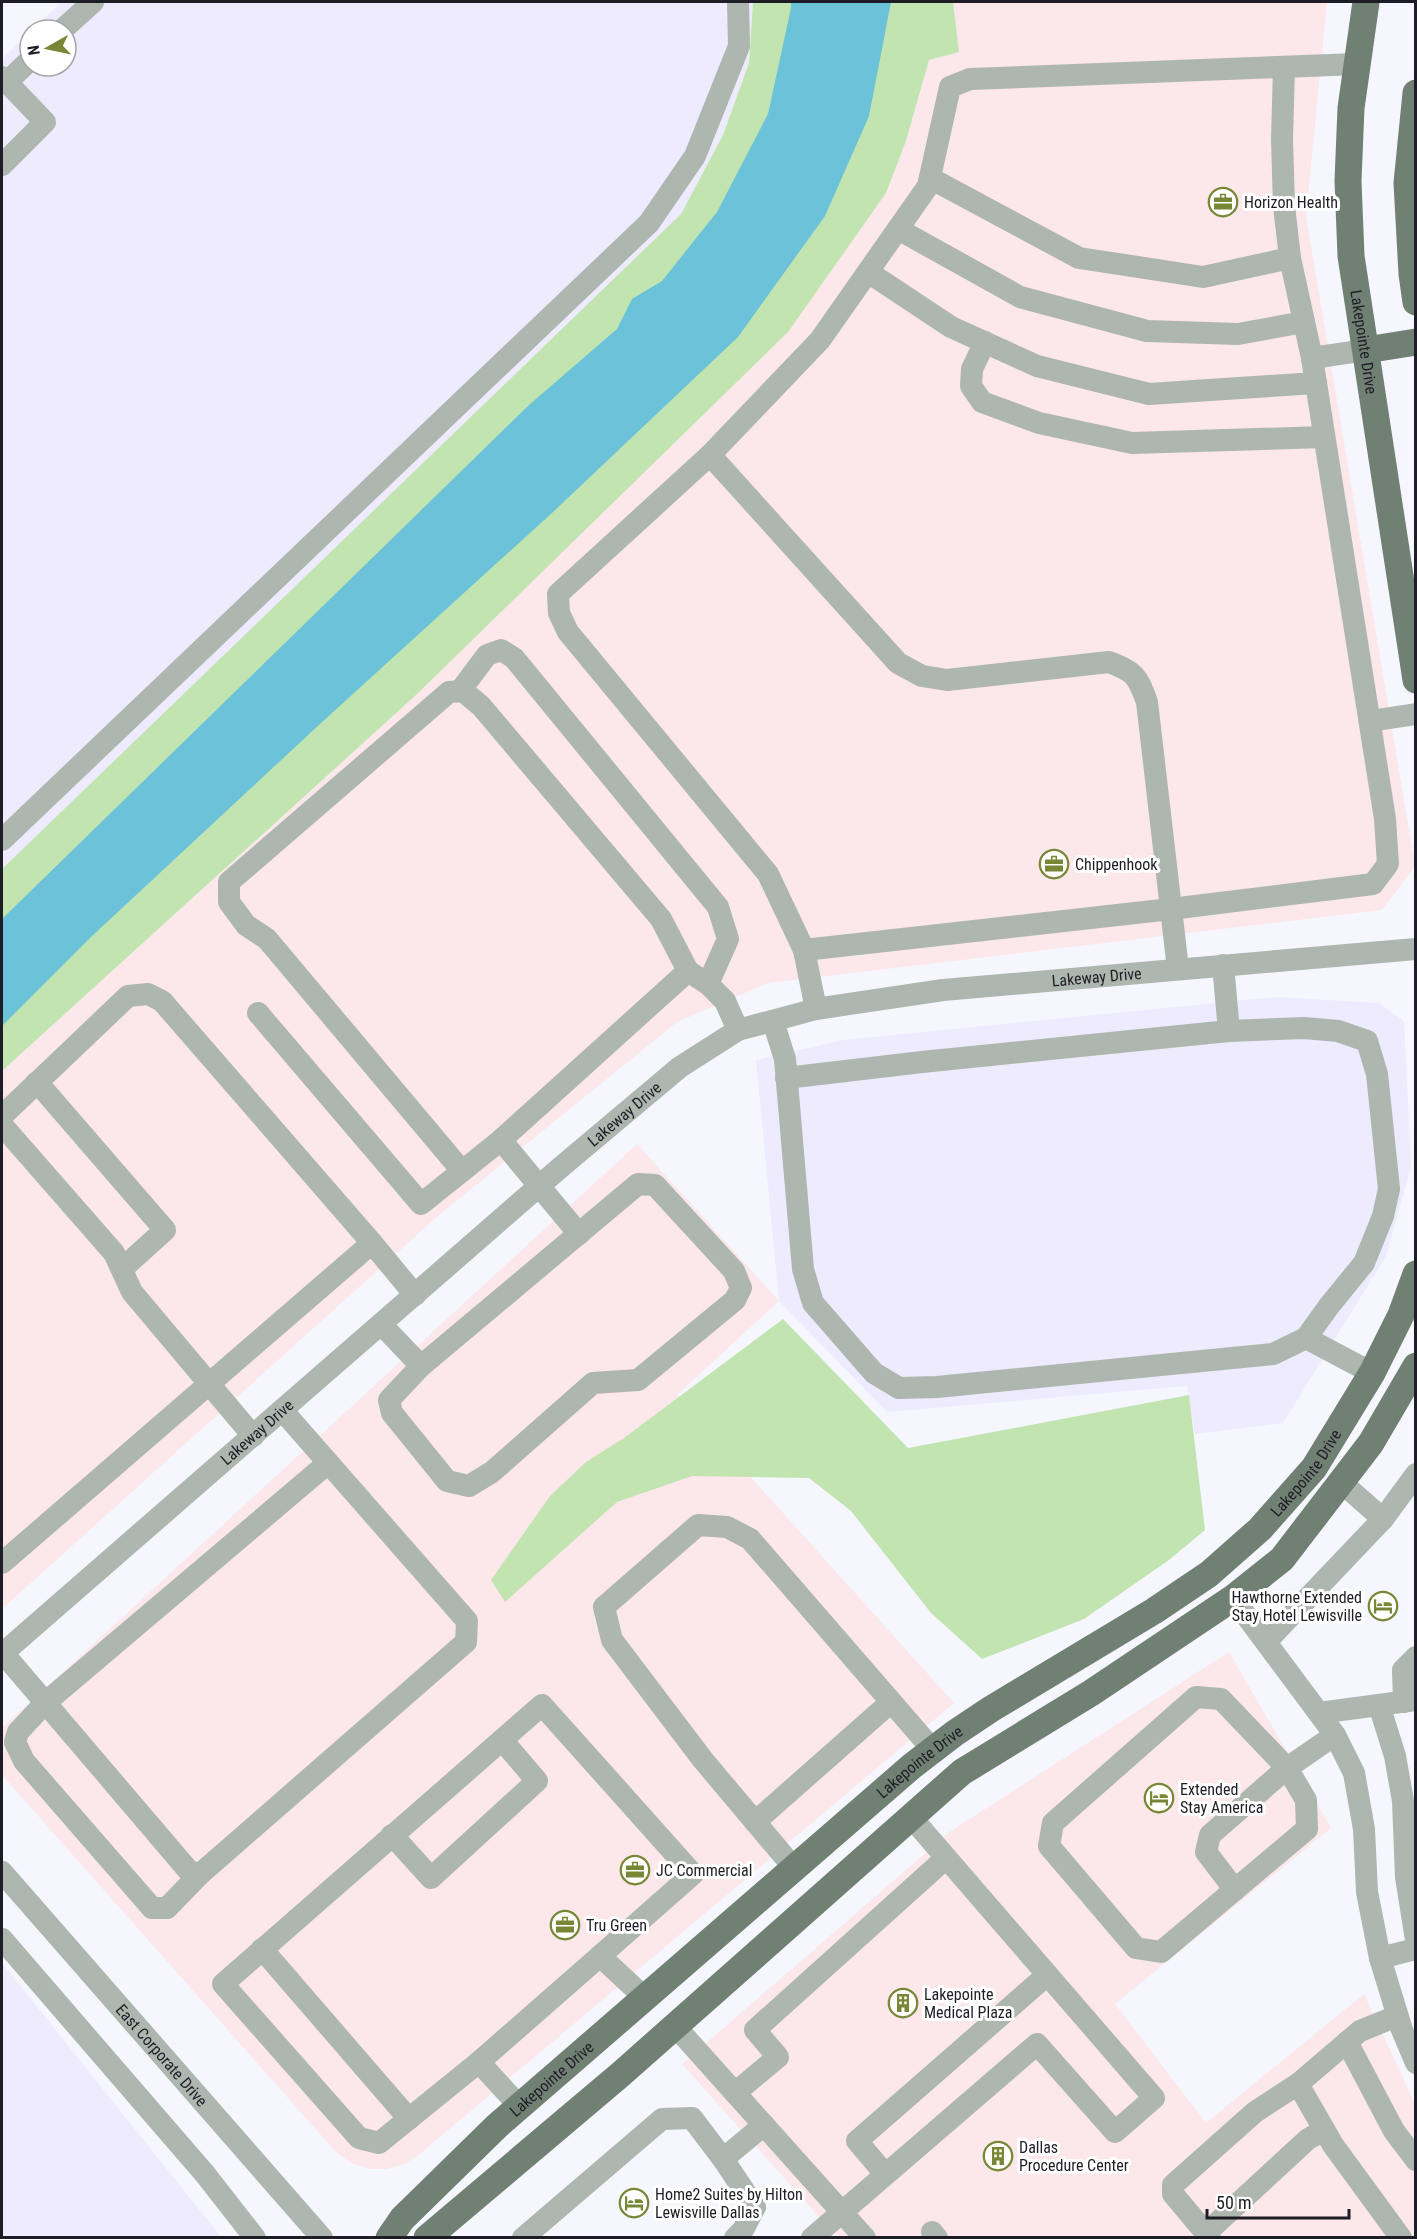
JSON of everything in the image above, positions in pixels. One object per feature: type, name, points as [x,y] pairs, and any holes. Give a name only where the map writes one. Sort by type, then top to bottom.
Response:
[{"type":"main road","name":"Lakepointe Drive","points":[[1366,2],[1351,108],[1348,181],[1351,256],[1416,680]]},
{"type":"main road","points":[[1416,93],[1407,183],[1412,274],[1416,302]]},
{"type":"main road","points":[[1366,350],[1416,342]]},
{"type":"main road","name":"Lakepointe Drive","points":[[389,2238],[402,2219],[520,2107],[933,1750],[991,1709],[1154,1611],[1209,1574],[1260,1529],[1314,1468],[1371,1372],[1401,1315],[1416,1274]]},
{"type":"main road","name":"Lakepointe Drive","points":[[427,2238],[597,2095],[962,1772],[1091,1693],[1233,1598],[1282,1559],[1371,1443],[1416,1366]]},
{"type":"main road","points":[[1209,1574],[1233,1598]]},
{"type":"main road","points":[[645,1998],[675,2026]]},
{"type":"street","points":[[75,18],[93,2]]},
{"type":"street","points":[[2,840],[650,223],[695,156],[739,46],[738,2]]},
{"type":"street","points":[[816,1009],[804,950],[768,874],[568,632],[558,613],[558,594],[710,454],[820,340],[928,186],[950,87],[970,79],[1358,64]]},
{"type":"street","points":[[804,950],[1373,884],[1388,864],[1385,819],[1312,358],[1290,258],[1284,206],[1282,139],[1284,67]]},
{"type":"street","points":[[2,165],[45,122],[4,79],[18,69]]},
{"type":"street","points":[[930,178],[1079,258],[1203,277],[1290,258]]},
{"type":"street","points":[[898,229],[1020,297],[1148,331],[1238,334],[1304,322]]},
{"type":"street","points":[[868,272],[951,327],[1037,366],[1149,394],[1316,383]]},
{"type":"street","points":[[985,342],[972,369],[971,386],[982,402],[1040,423],[1132,443],[1324,437]]},
{"type":"street","points":[[1312,358],[1366,350]]},
{"type":"street","points":[[710,454],[898,663],[922,676],[947,680],[1109,662],[1131,670],[1141,684],[1147,702],[1178,969]]},
{"type":"street","points":[[459,691],[487,655],[501,650],[514,658],[718,907],[728,939],[708,984]]},
{"type":"street","points":[[462,1171],[267,939],[246,925],[229,902],[229,882],[449,692],[463,691],[481,706],[661,918],[688,971],[708,984],[725,1001],[738,1030]]},
{"type":"street","points":[[1370,721],[1416,714]]},
{"type":"street","name":"Lakeway Drive","points":[[2,1654],[538,1187],[680,1067],[738,1030],[816,1009],[943,990],[1416,949]]},
{"type":"street","points":[[1223,965],[1229,1031]]},
{"type":"street","points":[[258,1013],[421,1204],[501,1140],[688,971]]},
{"type":"street","points":[[2,1116],[128,996],[148,994],[162,1000],[415,1295]]},
{"type":"street","points":[[773,1021],[784,1059],[803,1269],[813,1303],[874,1373],[899,1388],[937,1388],[1273,1354],[1306,1338],[1364,1263],[1383,1216],[1389,1189],[1377,1074],[1367,1041],[1338,1031],[1304,1028],[1229,1031],[786,1078]]},
{"type":"street","points":[[37,1082],[165,1230],[122,1269]]},
{"type":"street","points":[[2,1125],[114,1253],[132,1292],[253,1436]]},
{"type":"street","points":[[501,1140],[579,1234]]},
{"type":"street","points":[[638,1184],[654,1185],[734,1271],[741,1288],[735,1300],[638,1380],[593,1383],[492,1472],[469,1486],[447,1481],[392,1413],[389,1400],[421,1366],[638,1184]]},
{"type":"street","points":[[2,1563],[372,1243]]},
{"type":"street","points":[[381,1324],[421,1366]]},
{"type":"street","points":[[1306,1338],[1371,1372]]},
{"type":"street","points":[[282,1410],[467,1622],[466,1642],[199,1875],[166,1908],[152,1908],[24,1761],[15,1742],[18,1732],[45,1703],[328,1463]]},
{"type":"street","points":[[1266,1642],[1383,1519],[1416,1474]]},
{"type":"street","points":[[1342,1483],[1383,1519]]},
{"type":"street","points":[[794,1868],[703,1760],[612,1640],[604,1607],[698,1525],[727,1527],[750,1539],[933,1750]]},
{"type":"street","points":[[1233,1598],[1335,1736],[1354,1773],[1364,1829],[1368,1892],[1380,1958],[1397,2016],[1416,2063]]},
{"type":"street","points":[[2,1654],[188,1870],[199,1875]]},
{"type":"street","points":[[1319,1713],[1410,1701],[1403,1670],[1416,1658]]},
{"type":"street","points":[[1196,1698],[1221,1699],[1287,1768],[1306,1800],[1307,1829],[1161,1952],[1136,1948],[1049,1846],[1053,1823],[1196,1698]]},
{"type":"street","points":[[755,1822],[891,1702]]},
{"type":"street","points":[[542,1705],[693,1874],[479,2062],[379,2143],[359,2138],[224,1983],[392,1835],[542,1705]]},
{"type":"street","points":[[1379,1705],[1395,1756],[1410,1821],[1406,1877],[1416,1940]]},
{"type":"street","points":[[1234,1890],[1206,1852],[1210,1835],[1287,1768],[1335,1736]]},
{"type":"street","points":[[392,1835],[431,1878],[537,1781],[502,1740]]},
{"type":"street","points":[[812,2238],[1037,2044],[1115,2132],[1154,2098],[911,1817]]},
{"type":"street","points":[[735,2093],[778,2057],[755,2030],[946,1858]]},
{"type":"street","name":"East Corporate Drive","points":[[2,1872],[322,2238]]},
{"type":"street","points":[[2,1939],[205,2174],[255,2238]]},
{"type":"street","points":[[262,1949],[409,2119]]},
{"type":"street","points":[[1380,1958],[1416,1949]]},
{"type":"street","points":[[600,1956],[645,1998]]},
{"type":"street","points":[[885,2174],[857,2141],[1047,1975]]},
{"type":"street","points":[[1324,2130],[1308,2139],[1208,2235],[1173,2194],[1173,2185],[1255,2112],[1298,2084],[1360,2031],[1397,2016]]},
{"type":"street","points":[[675,2026],[865,2238]]},
{"type":"street","points":[[1347,2042],[1394,2131],[1416,2160]]},
{"type":"street","points":[[479,2062],[520,2107]]},
{"type":"street","points":[[1298,2084],[1333,2145],[1401,2238]]},
{"type":"street","points":[[523,2238],[662,2119],[692,2118],[755,2207],[743,2230],[735,2238]]},
{"type":"street","points":[[723,2159],[764,2125]]},
{"type":"street","points":[[1409,2238],[1416,2231]]},
{"type":"shaded area","points":[[62,2],[753,2],[749,63],[723,135],[681,214],[2,869],[2,59],[18,44],[18,78],[78,78],[78,18],[45,18]]},
{"type":"shaded area","points":[[953,2],[1327,2],[1306,216],[1415,866],[1382,910],[768,983],[677,1022],[439,1215],[2,1609],[2,1071],[416,695],[886,193],[906,141],[929,60],[958,52]]},
{"type":"shaded area","points":[[1276,997],[1379,1003],[1404,1021],[1411,1167],[1386,1256],[1283,1423],[1195,1434],[1187,1386],[887,1412],[779,1301],[756,1060],[843,1040]]},
{"type":"shaded area","points":[[637,1144],[779,1301],[677,1395],[954,1703],[421,2153],[406,2163],[388,2169],[369,2169],[351,2163],[336,2152],[2,1775],[2,1728]]},
{"type":"shaded area","points":[[1229,1652],[1331,1828],[1115,2004],[1206,2123],[1364,1994],[1415,2104],[1415,2237],[837,2237],[682,2064],[951,1831]]},
{"type":"shaded area","points":[[2,1963],[221,2237],[2,2237]]},
{"type":"green space","points":[[753,2],[953,2],[959,52],[929,60],[906,141],[886,193],[788,332],[416,695],[2,1071],[2,869],[681,214],[723,135],[749,63]]},
{"type":"green space","points":[[783,1319],[908,1448],[1189,1395],[1205,1530],[1169,1560],[1084,1619],[982,1659],[931,1613],[851,1511],[809,1478],[692,1476],[617,1502],[505,1602],[491,1580],[550,1496],[586,1462],[624,1438]]},
{"type":"water","points":[[791,2],[891,2],[869,116],[825,216],[738,337],[553,512],[92,936],[2,1026],[2,919],[529,405],[617,329],[632,299],[662,281],[717,212],[768,114]]},
{"type":"place","name":"Horizon Health","points":[[1223,202]]},
{"type":"place","name":"Chippenhook","points":[[1054,864]]},
{"type":"place","name":"Hawthorne Extended Stay Hotel Lewisville","points":[[1383,1606]]},
{"type":"place","name":"Extended Stay America","points":[[1159,1798]]},
{"type":"place","name":"JC Commercial","points":[[635,1870]]},
{"type":"place","name":"Tru Green","points":[[565,1925]]},
{"type":"place","name":"Lakepointe Medical Plaza","points":[[903,2003]]},
{"type":"place","name":"Dallas Procedure Center","points":[[998,2156]]},
{"type":"place","name":"Home2 Suites by Hilton Lewisville Dallas","points":[[634,2203]]}]
